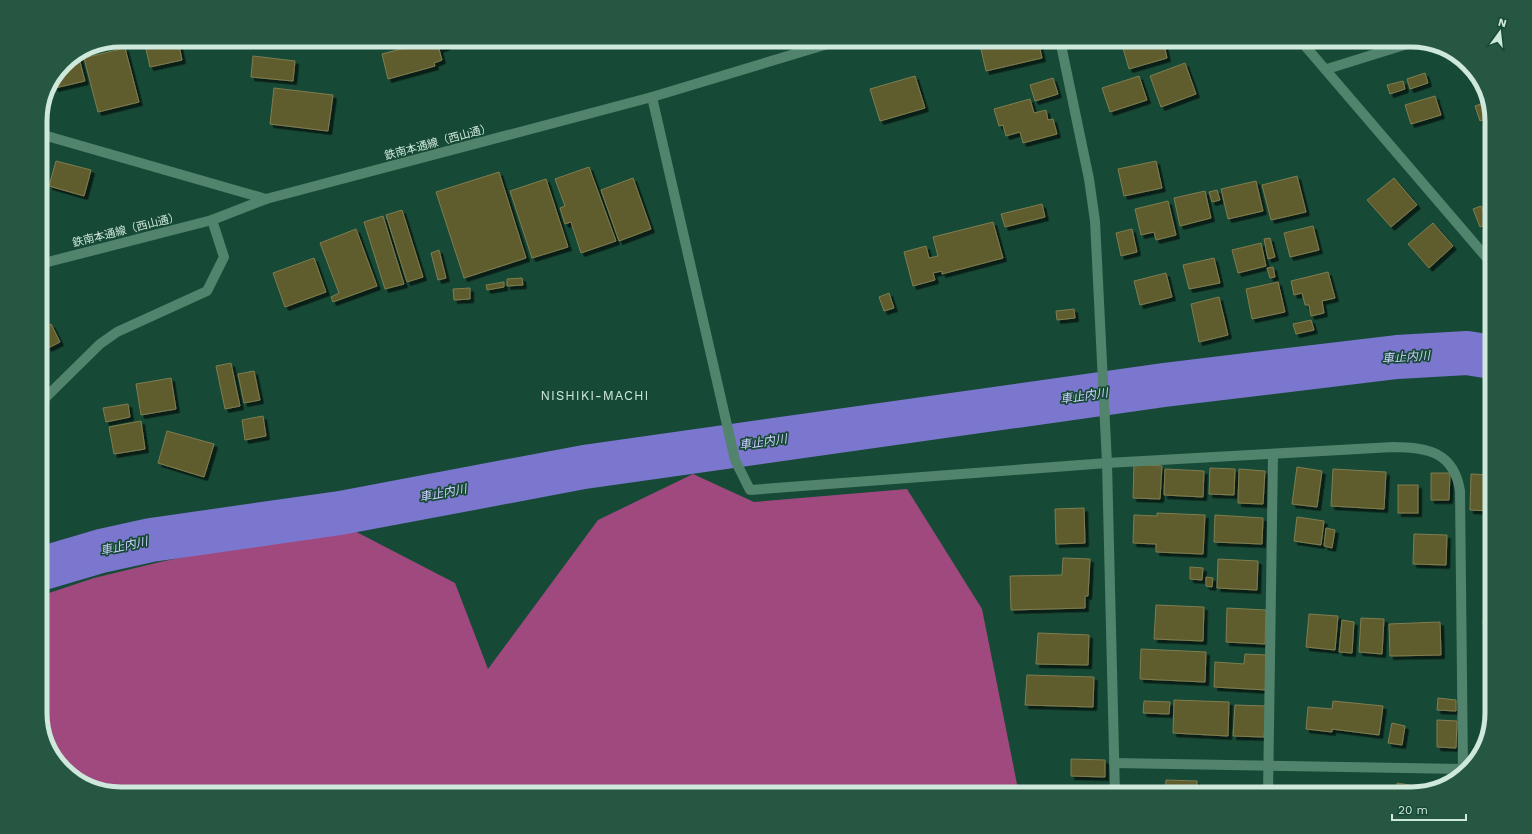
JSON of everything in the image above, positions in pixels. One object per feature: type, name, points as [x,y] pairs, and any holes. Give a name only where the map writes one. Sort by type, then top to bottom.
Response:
[{"type":"street","name":"鉄南本通線（西山通）","points":[[47,262],[212,220],[266,199],[652,97],[818,47]]},
{"type":"street","points":[[1061,47],[1089,179],[1095,221],[1107,464],[1115,787]]},
{"type":"street","points":[[1307,47],[1327,69],[1485,256]]},
{"type":"street","points":[[1327,69],[1398,47]]},
{"type":"street","points":[[652,97],[735,460],[750,490],[1107,464],[1393,447],[1423,448],[1448,461],[1456,473],[1460,491],[1463,765]]},
{"type":"street","points":[[47,136],[266,199]]},
{"type":"street","points":[[47,396],[100,344],[117,332],[207,291],[224,257],[212,220]]},
{"type":"street","points":[[1268,787],[1273,454]]},
{"type":"street","points":[[1114,763],[1458,770]]},
{"type":"shaded area","points":[[693,474],[754,502],[907,489],[982,609],[1018,787],[116,787],[97,783],[80,775],[72,769],[59,754],[51,737],[47,718],[47,594],[94,578],[160,562],[341,524],[455,583],[488,669],[598,520]]},
{"type":"building","points":[[146,47],[179,47],[182,60],[150,67]]},
{"type":"building","points":[[409,47],[444,47],[439,49],[442,60],[434,63],[435,66],[388,79],[382,54]]},
{"type":"building","points":[[981,47],[1040,47],[1042,58],[986,71]]},
{"type":"building","points":[[1123,47],[1165,47],[1167,58],[1129,69]]},
{"type":"building","points":[[125,48],[139,102],[98,112],[84,58]]},
{"type":"building","points":[[253,56],[295,61],[293,81],[251,77]]},
{"type":"building","points":[[79,59],[85,81],[55,88],[62,76]]},
{"type":"building","points":[[1185,63],[1196,94],[1161,107],[1150,76]]},
{"type":"building","points":[[1425,73],[1428,83],[1410,89],[1407,79]]},
{"type":"building","points":[[915,76],[925,108],[880,121],[870,89]]},
{"type":"building","points":[[1139,76],[1147,100],[1110,112],[1102,88]]},
{"type":"building","points":[[1053,78],[1058,94],[1035,101],[1030,85]]},
{"type":"building","points":[[1403,81],[1405,89],[1390,94],[1387,85]]},
{"type":"building","points":[[274,88],[333,95],[328,131],[270,124]]},
{"type":"building","points":[[1435,96],[1441,115],[1411,124],[1405,105]]},
{"type":"building","points":[[1030,99],[1034,113],[1046,110],[1048,120],[1053,119],[1057,134],[1023,143],[1020,132],[1006,136],[1003,125],[999,126],[994,109]]},
{"type":"building","points":[[1483,103],[1485,119],[1480,121],[1475,106]]},
{"type":"building","points":[[56,161],[91,170],[84,196],[49,186]]},
{"type":"building","points":[[1156,161],[1162,188],[1124,196],[1118,169]]},
{"type":"building","points":[[589,167],[616,241],[581,253],[571,222],[565,224],[560,208],[565,206],[555,179]]},
{"type":"building","points":[[499,172],[526,258],[464,278],[436,192]]},
{"type":"building","points":[[1297,176],[1306,212],[1271,220],[1262,185]]},
{"type":"building","points":[[633,178],[651,229],[619,241],[601,190]]},
{"type":"building","points":[[1394,178],[1417,205],[1391,227],[1367,200]]},
{"type":"building","points":[[546,179],[568,247],[532,258],[510,191]]},
{"type":"building","points":[[1256,181],[1263,211],[1228,219],[1221,189]]},
{"type":"building","points":[[1217,190],[1220,200],[1212,202],[1209,192]]},
{"type":"building","points":[[1205,191],[1211,218],[1180,226],[1174,198]]},
{"type":"building","points":[[1168,201],[1176,235],[1156,240],[1154,232],[1141,235],[1135,209]]},
{"type":"building","points":[[1042,204],[1045,217],[1005,227],[1001,214]]},
{"type":"building","points":[[1481,206],[1485,215],[1485,225],[1480,227],[1473,209]]},
{"type":"building","points":[[402,210],[423,277],[407,282],[386,215]]},
{"type":"building","points":[[383,216],[404,284],[385,289],[364,222]]},
{"type":"building","points":[[993,222],[1003,258],[942,274],[942,271],[933,273],[935,280],[913,286],[904,252],[926,246],[929,258],[938,256],[933,237]]},
{"type":"building","points":[[1433,223],[1453,246],[1429,268],[1408,244]]},
{"type":"building","points":[[1313,226],[1319,250],[1290,257],[1284,233]]},
{"type":"building","points":[[356,229],[377,286],[333,302],[331,297],[339,293],[320,243]]},
{"type":"building","points":[[1132,229],[1137,252],[1121,256],[1116,233]]},
{"type":"building","points":[[1270,238],[1275,257],[1268,259],[1264,239]]},
{"type":"building","points":[[1261,243],[1266,266],[1238,273],[1232,250]]},
{"type":"building","points":[[439,250],[446,278],[438,280],[431,253]]},
{"type":"building","points":[[314,258],[326,292],[285,307],[273,273]]},
{"type":"building","points":[[1214,258],[1220,283],[1189,289],[1183,265]]},
{"type":"building","points":[[1273,267],[1275,277],[1270,278],[1267,268]]},
{"type":"building","points":[[1328,272],[1335,298],[1322,301],[1324,313],[1311,316],[1309,305],[1305,305],[1302,293],[1294,295],[1291,281]]},
{"type":"building","points":[[1166,273],[1172,297],[1140,305],[1134,281]]},
{"type":"building","points":[[522,278],[523,285],[507,286],[507,279]]},
{"type":"building","points":[[504,282],[504,287],[487,290],[486,285]]},
{"type":"building","points":[[1278,282],[1285,312],[1252,319],[1246,289]]},
{"type":"building","points":[[470,288],[470,299],[454,300],[453,289]]},
{"type":"building","points":[[889,293],[894,308],[884,311],[879,297]]},
{"type":"building","points":[[1219,297],[1228,335],[1199,342],[1191,304]]},
{"type":"building","points":[[1074,309],[1075,318],[1057,320],[1056,311]]},
{"type":"building","points":[[1311,320],[1314,330],[1296,334],[1293,324]]},
{"type":"building","points":[[51,324],[60,342],[48,348],[47,346],[47,326]]},
{"type":"building","points":[[231,363],[240,406],[225,409],[216,366]]},
{"type":"building","points":[[254,371],[260,400],[244,403],[238,374]]},
{"type":"building","points":[[171,378],[176,409],[141,415],[136,384]]},
{"type":"building","points":[[128,404],[130,417],[106,422],[103,408]]},
{"type":"building","points":[[263,416],[266,436],[245,440],[242,420]]},
{"type":"building","points":[[141,421],[145,449],[114,454],[109,427]]},
{"type":"building","points":[[167,431],[214,444],[204,477],[158,463]]},
{"type":"building","points":[[1134,464],[1162,466],[1160,499],[1133,498]]},
{"type":"building","points":[[1297,467],[1322,471],[1317,507],[1292,504]]},
{"type":"building","points":[[1210,468],[1235,469],[1234,495],[1209,494]]},
{"type":"building","points":[[1165,469],[1204,471],[1203,497],[1164,495]]},
{"type":"building","points":[[1239,469],[1265,471],[1263,504],[1238,503]]},
{"type":"building","points":[[1333,469],[1386,472],[1384,509],[1331,506]]},
{"type":"building","points":[[1431,473],[1450,473],[1449,500],[1431,500]]},
{"type":"building","points":[[1471,474],[1485,475],[1485,511],[1470,510]]},
{"type":"building","points":[[1398,485],[1418,485],[1418,513],[1398,513]]},
{"type":"building","points":[[1084,508],[1085,543],[1056,544],[1055,509]]},
{"type":"building","points":[[1157,513],[1205,515],[1203,554],[1156,552],[1156,544],[1133,543],[1134,515],[1157,516]]},
{"type":"building","points":[[1215,515],[1263,518],[1262,544],[1214,542]]},
{"type":"building","points":[[1297,517],[1324,521],[1321,545],[1294,541]]},
{"type":"building","points":[[1326,528],[1335,530],[1332,548],[1324,546]]},
{"type":"building","points":[[1414,534],[1447,535],[1446,565],[1413,564]]},
{"type":"building","points":[[1063,558],[1090,559],[1088,596],[1085,596],[1085,608],[1011,610],[1010,576],[1062,575]]},
{"type":"building","points":[[1218,559],[1258,561],[1257,590],[1217,588]]},
{"type":"building","points":[[1190,567],[1203,568],[1202,580],[1190,579]]},
{"type":"building","points":[[1206,577],[1213,578],[1212,587],[1206,586]]},
{"type":"building","points":[[1156,605],[1204,607],[1203,641],[1154,639]]},
{"type":"building","points":[[1227,608],[1266,610],[1265,644],[1226,642]]},
{"type":"building","points":[[1484,611],[1485,625],[1483,625]]},
{"type":"building","points":[[1309,614],[1338,616],[1335,650],[1306,647]]},
{"type":"building","points":[[1361,618],[1384,619],[1382,654],[1359,652]]},
{"type":"building","points":[[1342,620],[1354,622],[1352,653],[1339,652]]},
{"type":"building","points":[[1440,622],[1441,655],[1390,656],[1389,624]]},
{"type":"building","points":[[1038,633],[1089,635],[1088,665],[1036,664]]},
{"type":"building","points":[[1141,649],[1206,652],[1205,682],[1140,679]]},
{"type":"building","points":[[1245,654],[1268,655],[1267,690],[1214,687],[1215,662],[1244,664]]},
{"type":"building","points":[[1027,675],[1094,677],[1093,707],[1025,705]]},
{"type":"building","points":[[1438,698],[1456,700],[1456,711],[1437,710]]},
{"type":"building","points":[[1174,700],[1229,702],[1228,736],[1173,733]]},
{"type":"building","points":[[1144,701],[1170,702],[1169,714],[1143,713]]},
{"type":"building","points":[[1333,701],[1383,706],[1379,735],[1332,729],[1332,732],[1306,729],[1308,707],[1332,709]]},
{"type":"building","points":[[1235,705],[1266,706],[1264,737],[1233,736]]},
{"type":"building","points":[[1437,720],[1457,721],[1456,748],[1437,747]]},
{"type":"building","points":[[1392,723],[1405,726],[1402,745],[1388,743]]},
{"type":"building","points":[[1071,759],[1105,760],[1105,777],[1071,776]]},
{"type":"building","points":[[1166,780],[1197,781],[1197,787],[1166,787]]},
{"type":"building","points":[[1397,783],[1418,786],[1411,787],[1397,787]]},
{"type":"waterway","name":"車止内川","points":[[47,567],[101,551],[151,540],[340,513],[584,467],[1164,385],[1397,357],[1467,353],[1485,356]]},
{"type":"district","name":"NISHIKI-MACHI","points":[[595,395]]}]
